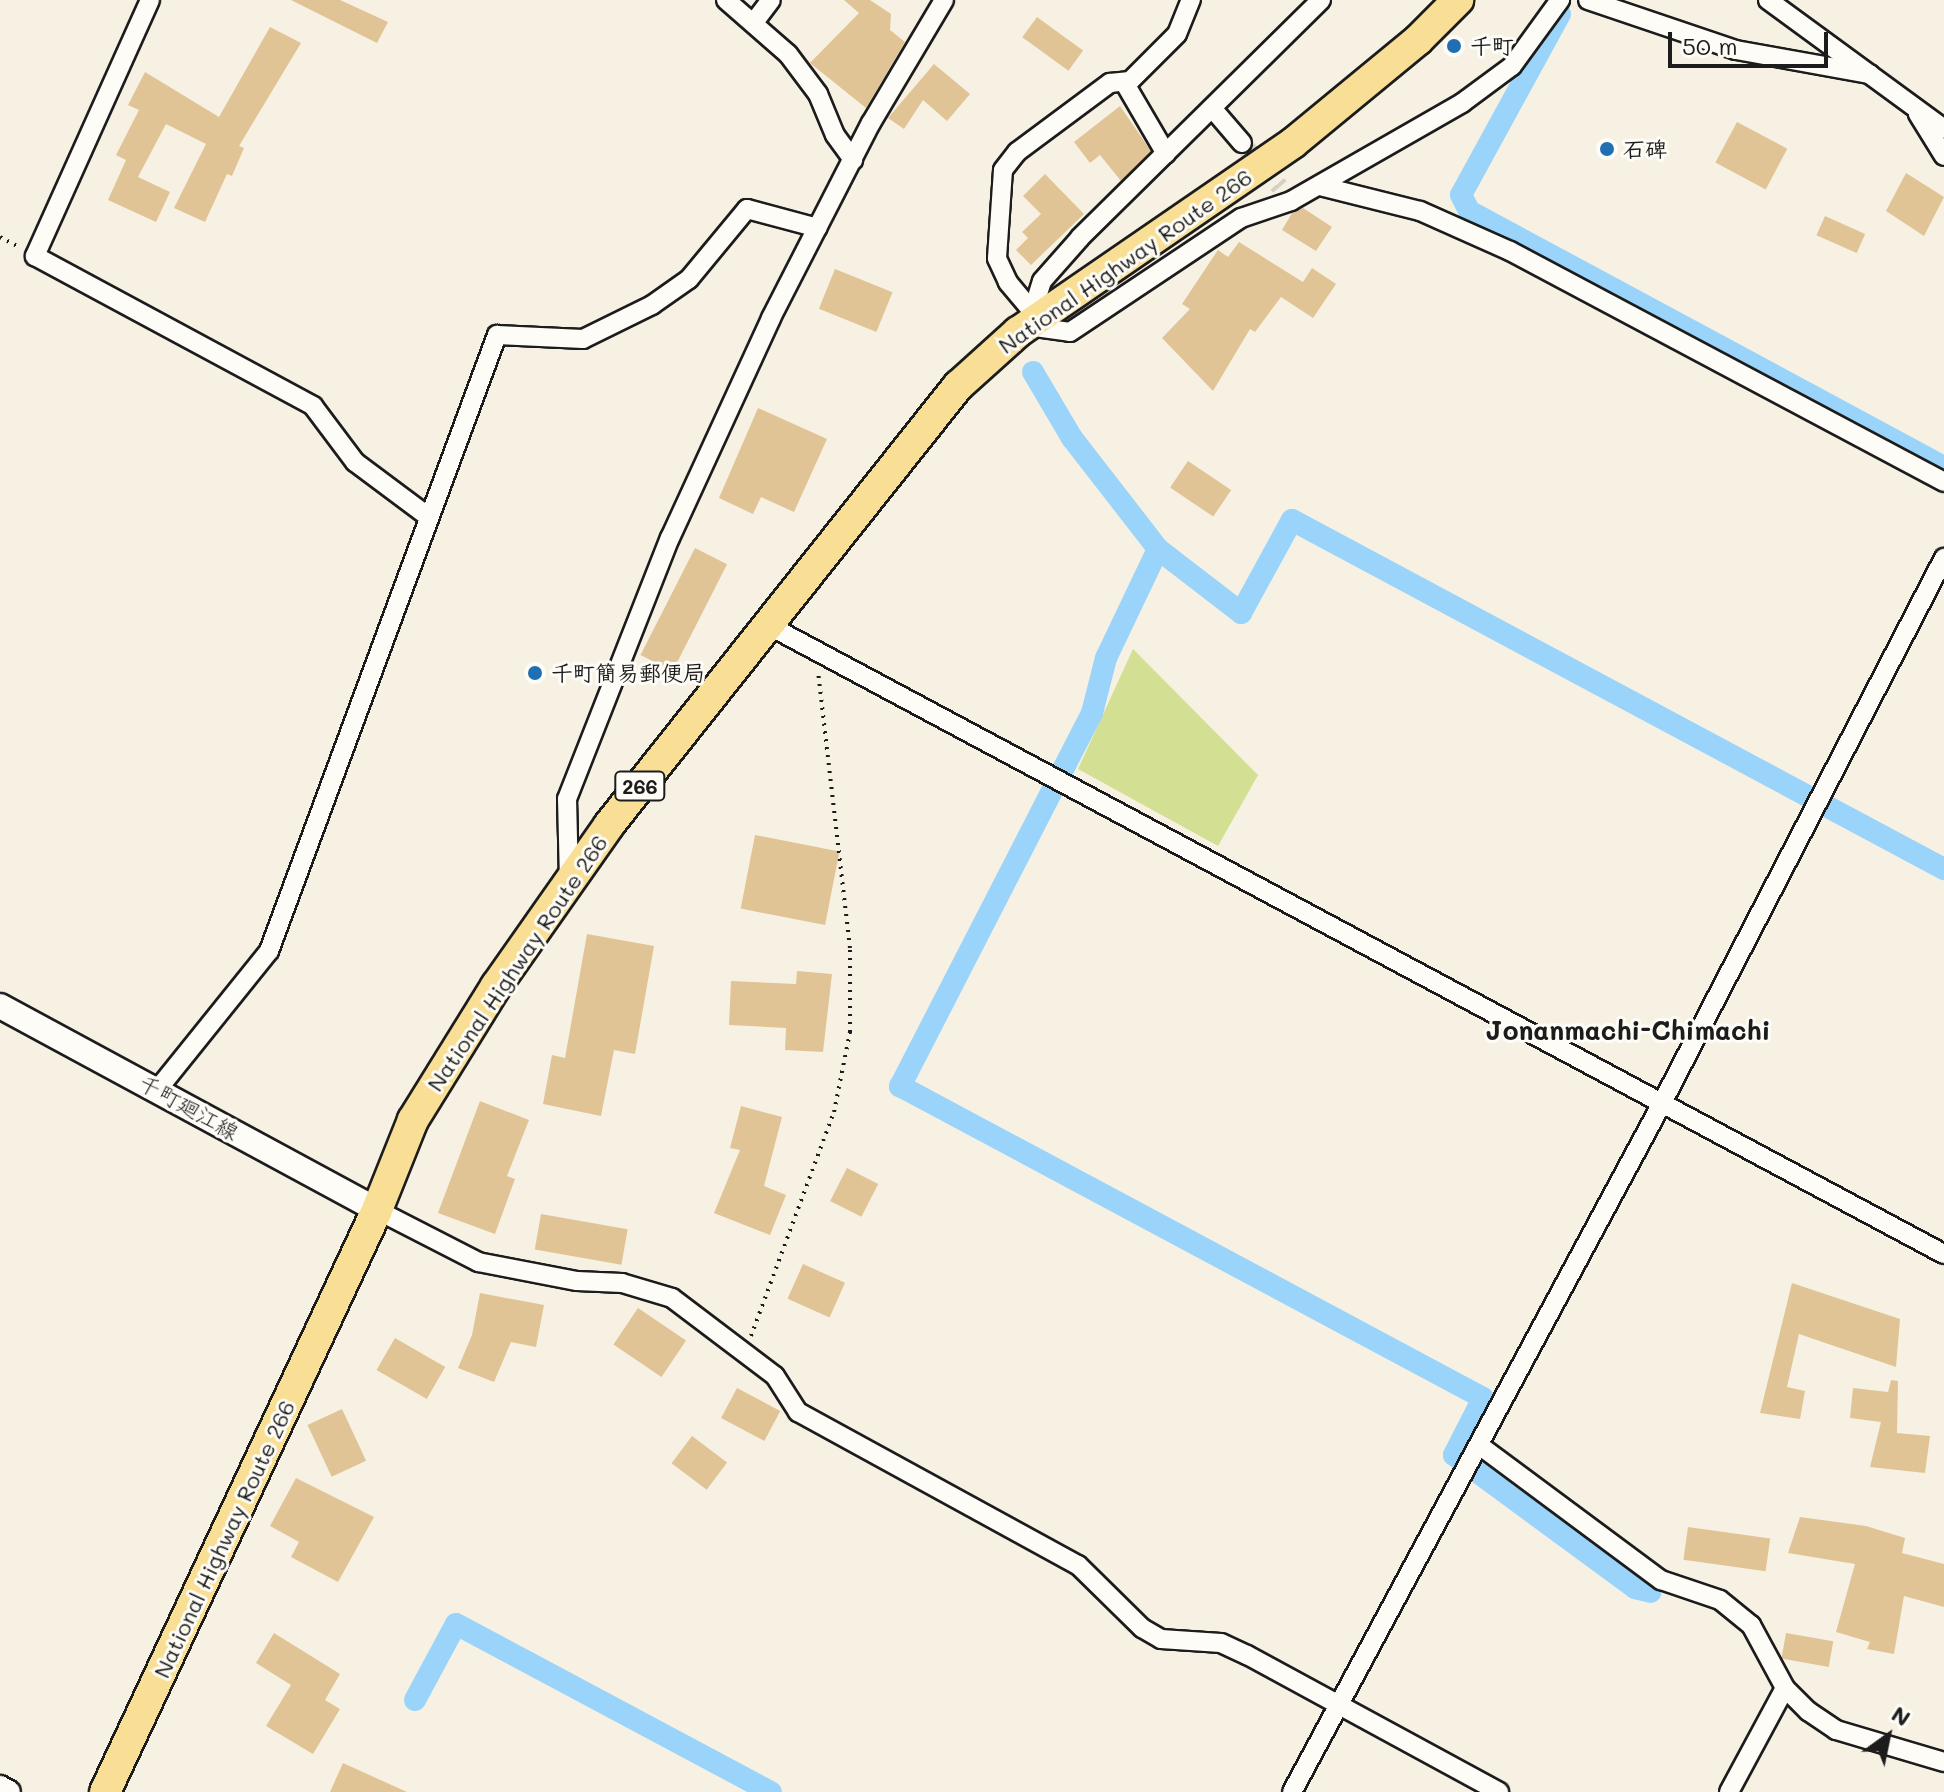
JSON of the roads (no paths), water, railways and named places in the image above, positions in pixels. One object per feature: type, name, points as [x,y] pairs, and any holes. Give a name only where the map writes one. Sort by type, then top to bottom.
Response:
[{"type":"highway","name":"National Highway Route 266","points":[[105,1792],[377,1210],[413,1120],[569,880],[766,624],[948,397],[1030,318],[1293,143],[1418,40],[1458,0]]},
{"type":"main road","name":"千町廻江線","points":[[0,1006],[377,1210]]},
{"type":"street","points":[[150,0],[35,256],[313,406],[355,462],[426,515]]},
{"type":"street","points":[[726,0],[755,21],[818,94],[853,160]]},
{"type":"street","points":[[755,21],[771,0]]},
{"type":"street","points":[[569,880],[567,799],[590,733],[677,525],[818,228],[944,0]]},
{"type":"street","points":[[1191,0],[1177,34],[1124,82],[1110,83],[1017,152],[1003,170],[997,258],[1030,318],[1070,332],[1241,218],[1285,194],[1320,186],[1497,78],[1526,50],[1560,0]]},
{"type":"street","points":[[1030,318],[1042,281],[1321,0]]},
{"type":"street","points":[[1588,0],[1736,50],[1870,74]]},
{"type":"street","points":[[1768,0],[1909,99],[1944,129]]},
{"type":"street","points":[[1124,82],[1166,154]]},
{"type":"street","points":[[1909,99],[1944,156]]},
{"type":"street","points":[[1212,108],[1242,143]]},
{"type":"street","points":[[1320,186],[1420,211],[1510,251],[1944,482]]},
{"type":"street","points":[[158,1089],[269,951],[426,515],[497,335],[583,339],[652,305],[689,279],[747,209],[818,228]]},
{"type":"street","points":[[1292,1792],[1662,1103],[1944,558]]},
{"type":"street","points":[[766,624],[1944,1254]]},
{"type":"street","points":[[377,1210],[478,1262],[577,1281],[622,1283],[672,1298],[775,1376],[798,1412],[1078,1565],[1142,1628],[1161,1639],[1221,1643],[1499,1792]]},
{"type":"street","points":[[1479,1445],[1661,1580],[1720,1600],[1751,1625],[1785,1688],[1836,1730],[1944,1762]]},
{"type":"street","points":[[1729,1792],[1785,1688]]},
{"type":"street","points":[[0,1787],[9,1792]]},
{"type":"waterway","points":[[1560,14],[1461,195],[1469,211],[1944,467]]},
{"type":"waterway","points":[[1033,372],[1072,438],[1158,549],[1241,613],[1292,520],[1944,869]]},
{"type":"waterway","points":[[1158,549],[1106,658],[1092,713],[900,1086],[1483,1398],[1454,1455],[1635,1588],[1651,1592]]},
{"type":"waterway","points":[[415,1700],[456,1624],[771,1792]]},
{"type":"tunnel","points":[[1242,143],[1280,187]]},
{"type":"place","name":"千町","points":[[1454,46]]},
{"type":"place","name":"石碑","points":[[1607,149]]},
{"type":"place","name":"千町簡易郵便局","points":[[535,673]]},
{"type":"district","name":"Jonanmachi-Chimachi","points":[[1628,1031]]}]
